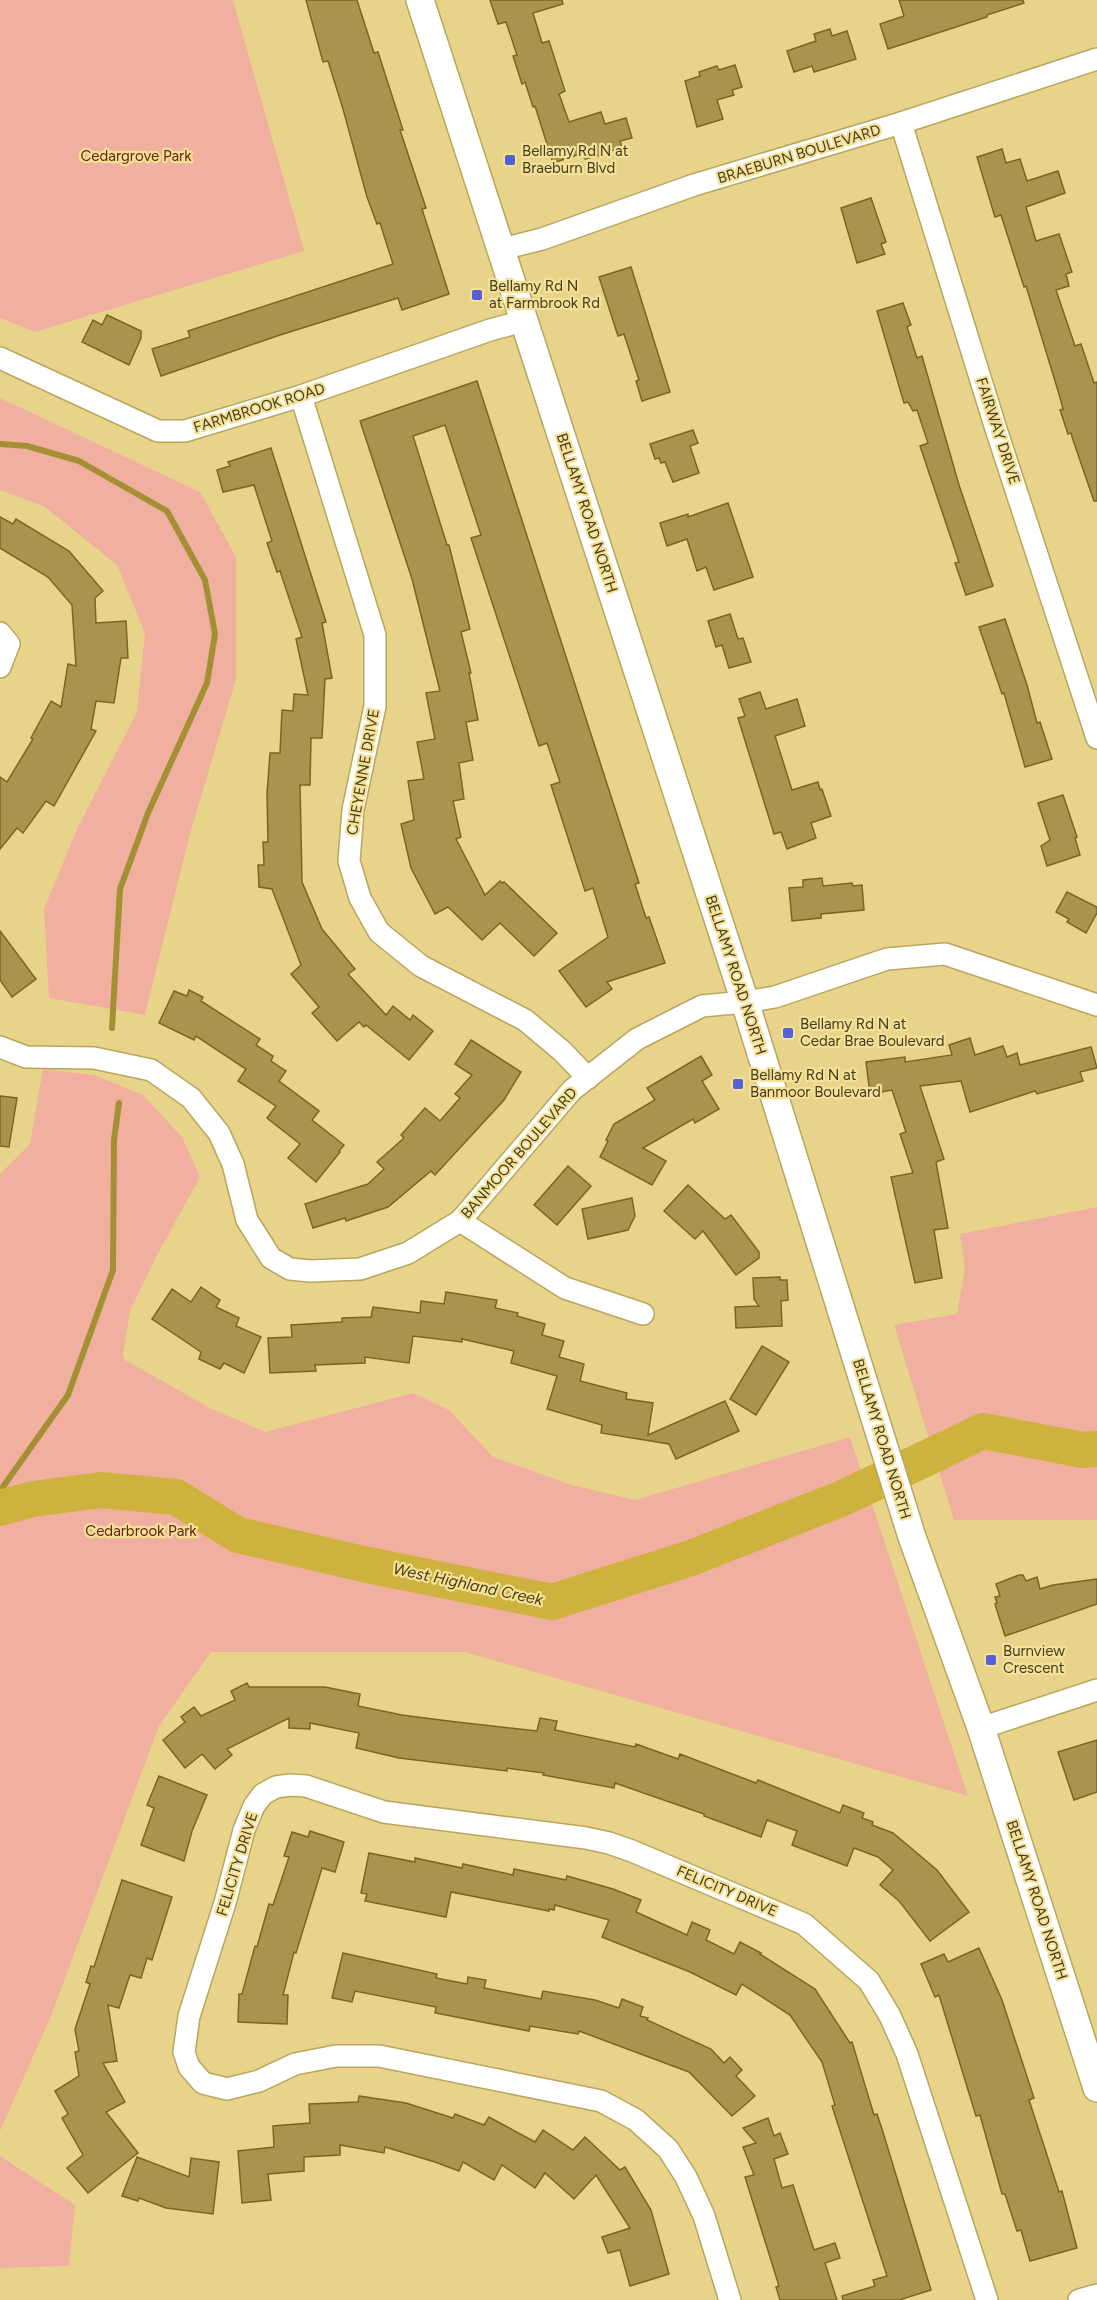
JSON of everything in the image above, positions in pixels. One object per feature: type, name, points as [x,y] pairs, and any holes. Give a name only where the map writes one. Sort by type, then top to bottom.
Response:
[{"type":"street","name":"BELLAMY ROAD NORTH","points":[[420,0],[745,1002],[912,1538],[981,1728],[1097,2088]]},
{"type":"street","name":"BRAEBURN BOULEVARD","points":[[502,249],[542,239],[694,185],[901,123],[1097,59]]},
{"type":"street","name":"FAIRWAY DRIVE","points":[[901,123],[996,429],[1097,738]]},
{"type":"street","name":"FARMBROOK ROAD","points":[[0,358],[158,431],[185,431],[301,396],[490,330],[524,321]]},
{"type":"street","name":"CHEYENNE DRIVE","points":[[301,396],[375,635],[375,706],[353,810],[349,861],[360,898],[379,932],[421,966],[525,1020],[562,1051],[588,1078]]},
{"type":"street","points":[[0,633],[9,644],[0,667]]},
{"type":"street","name":"BANMOOR BOULEVARD","points":[[0,1047],[26,1057],[94,1058],[151,1070],[191,1098],[219,1133],[233,1164],[247,1220],[271,1258],[290,1269],[310,1271],[360,1269],[408,1253],[460,1221],[572,1090],[637,1039],[702,1006],[775,997],[887,959],[945,954],[1097,1005]]},
{"type":"street","points":[[460,1221],[565,1288],[643,1314]]},
{"type":"street","points":[[981,1728],[1097,1690]]},
{"type":"street","name":"FELICITY DRIVE","points":[[730,2300],[704,2216],[686,2177],[668,2149],[636,2120],[601,2101],[379,2056],[336,2056],[295,2064],[259,2081],[227,2089],[203,2083],[189,2067],[184,2052],[189,2016],[225,1903],[244,1830],[254,1806],[263,1794],[276,1787],[306,1786],[384,1812],[609,1843],[804,1924],[869,1981],[890,2016],[907,2054],[987,2300]]},
{"type":"street","points":[[1080,2300],[1097,2295]]},
{"type":"green space","name":"Cedargrove Park","points":[[0,0],[233,0],[304,251],[35,332],[0,318]]},
{"type":"green space","points":[[0,398],[200,492],[236,557],[236,679],[188,841],[145,1015],[49,998],[44,909],[77,829],[137,712],[145,633],[117,565],[45,507],[0,490]]},
{"type":"green space","name":"Cedarbrook Park","points":[[43,1069],[94,1075],[143,1095],[182,1137],[200,1177],[156,1257],[130,1311],[123,1355],[125,1360],[210,1408],[265,1432],[413,1393],[449,1410],[493,1457],[572,1485],[635,1500],[850,1437],[968,1796],[465,1652],[211,1652],[159,1726],[51,2016],[0,2131],[0,1174],[30,1144]]},
{"type":"green space","points":[[1097,1207],[1097,1520],[954,1520],[894,1325],[957,1314],[965,1268],[960,1234]]},
{"type":"green space","points":[[0,2156],[75,2205],[69,2266],[0,2268]]},
{"type":"building","points":[[306,0],[357,0],[374,53],[378,52],[403,130],[400,130],[426,208],[422,209],[449,294],[402,310],[398,298],[161,376],[152,349],[190,337],[188,331],[393,264],[380,223],[377,224],[367,197],[343,109],[328,61],[323,62]]},
{"type":"building","points":[[490,0],[562,0],[563,4],[533,13],[542,43],[549,41],[565,91],[559,94],[569,122],[601,112],[605,124],[626,118],[632,138],[620,141],[622,147],[597,156],[585,159],[583,153],[553,163],[535,106],[533,107],[525,82],[522,84],[513,56],[517,55],[506,22],[498,24]]},
{"type":"building","points":[[899,0],[1023,0],[1024,3],[888,49],[880,24],[904,16]]},
{"type":"building","points":[[830,29],[832,36],[847,31],[856,59],[814,72],[812,66],[794,72],[787,51],[816,41],[814,34]]},
{"type":"building","points":[[735,65],[742,87],[732,90],[734,95],[717,100],[723,119],[697,127],[685,81],[700,76],[699,72],[717,66],[719,70]]},
{"type":"building","points":[[1002,149],[1006,163],[1020,159],[1027,181],[1058,171],[1065,193],[1026,207],[1036,241],[1059,234],[1072,272],[1066,274],[1069,286],[1056,290],[1075,346],[1081,344],[1094,383],[1097,382],[1097,501],[1094,501],[1071,433],[1068,434],[1060,410],[1063,409],[1059,394],[1026,286],[1024,287],[1001,215],[995,217],[977,157]]},
{"type":"building","points":[[871,198],[886,242],[881,244],[885,254],[857,263],[841,208]]},
{"type":"building","points":[[631,267],[670,392],[642,401],[636,381],[639,380],[624,334],[618,336],[599,277]]},
{"type":"building","points":[[903,303],[911,325],[907,327],[917,358],[922,356],[959,485],[993,586],[966,595],[955,563],[959,562],[920,446],[928,443],[917,410],[913,411],[908,402],[904,403],[877,311]]},
{"type":"building","points":[[107,315],[141,331],[141,338],[129,365],[82,342],[93,320],[102,325]]},
{"type":"building","points":[[477,381],[639,883],[635,884],[665,963],[607,982],[612,989],[586,1007],[559,971],[608,937],[593,888],[585,891],[551,785],[560,782],[547,743],[539,746],[471,538],[481,535],[445,425],[413,436],[447,545],[449,545],[470,629],[461,632],[471,673],[469,673],[478,720],[466,722],[473,760],[459,763],[464,799],[453,801],[461,837],[456,839],[485,895],[500,881],[504,882],[557,933],[534,956],[500,923],[482,940],[448,907],[435,914],[411,868],[401,824],[414,820],[408,781],[424,779],[417,742],[435,739],[426,693],[440,691],[412,579],[360,421]]},
{"type":"building","points":[[693,430],[698,443],[690,446],[699,473],[673,482],[665,462],[661,463],[659,458],[655,459],[650,444]]},
{"type":"building","points":[[271,448],[326,622],[322,623],[332,678],[325,679],[322,738],[311,738],[310,785],[300,785],[302,882],[322,929],[355,969],[348,974],[386,1015],[393,1006],[410,1020],[413,1015],[433,1031],[409,1060],[366,1025],[364,1027],[359,1022],[337,1041],[312,1013],[319,1007],[291,974],[301,965],[272,889],[259,887],[258,865],[264,865],[263,842],[268,842],[267,794],[270,753],[280,753],[282,710],[293,711],[294,694],[308,695],[296,639],[302,637],[280,571],[277,572],[267,543],[272,541],[254,485],[223,492],[217,470],[230,466],[228,462]]},
{"type":"building","points":[[728,503],[753,577],[714,590],[706,567],[697,571],[687,539],[667,546],[660,523],[688,514],[688,517]]},
{"type":"building","points":[[0,517],[13,524],[16,519],[69,551],[103,591],[95,598],[96,623],[126,621],[128,658],[121,658],[114,703],[96,701],[91,729],[96,731],[54,806],[46,801],[23,833],[17,828],[0,849],[0,777],[7,782],[33,739],[31,738],[51,701],[61,707],[68,664],[76,666],[72,605],[48,577],[0,548]]},
{"type":"building","points":[[730,614],[738,639],[743,638],[751,662],[729,668],[722,645],[716,647],[708,621]]},
{"type":"building","points":[[1005,619],[1037,723],[1040,722],[1052,759],[1025,767],[1004,693],[1002,694],[979,627]]},
{"type":"building","points":[[760,692],[766,709],[797,699],[805,726],[775,736],[792,790],[818,782],[831,816],[811,823],[816,838],[787,849],[781,832],[774,834],[738,718],[745,716],[739,699]]},
{"type":"building","points":[[1063,795],[1077,837],[1075,838],[1080,855],[1047,866],[1041,846],[1050,840],[1038,803]]},
{"type":"building","points":[[822,878],[823,886],[852,883],[853,886],[862,885],[864,910],[821,914],[821,918],[792,921],[789,888],[803,887],[803,880]]},
{"type":"building","points":[[1067,892],[1097,907],[1097,913],[1086,933],[1067,922],[1069,919],[1056,912]]},
{"type":"building","points":[[0,931],[36,979],[12,997],[0,980]]},
{"type":"building","points":[[189,990],[203,997],[201,1001],[260,1039],[256,1045],[273,1056],[271,1061],[286,1071],[279,1081],[319,1111],[312,1120],[344,1145],[316,1182],[288,1158],[300,1144],[267,1118],[276,1106],[238,1081],[246,1069],[196,1036],[194,1040],[159,1023],[174,991],[187,996]]},
{"type":"building","points":[[970,1038],[975,1055],[1003,1046],[1007,1057],[1017,1053],[1020,1065],[1091,1047],[1097,1068],[1080,1072],[1083,1081],[1037,1094],[1035,1091],[970,1112],[961,1081],[920,1086],[944,1159],[936,1162],[948,1228],[934,1230],[942,1278],[915,1283],[891,1177],[913,1173],[900,1134],[906,1132],[892,1090],[870,1094],[866,1062],[905,1057],[905,1062],[952,1055],[949,1045]]},
{"type":"building","points":[[471,1040],[521,1072],[504,1100],[435,1175],[431,1171],[388,1207],[346,1221],[345,1218],[313,1228],[305,1204],[368,1184],[384,1169],[377,1162],[404,1138],[401,1135],[425,1108],[440,1121],[460,1098],[455,1094],[472,1075],[455,1064]]},
{"type":"building","points":[[701,1056],[712,1075],[702,1081],[719,1109],[695,1123],[693,1119],[643,1148],[666,1161],[652,1185],[600,1157],[614,1124],[655,1100],[647,1088]]},
{"type":"building","points":[[0,1096],[17,1098],[9,1147],[0,1146]]},
{"type":"building","points":[[568,1166],[591,1186],[557,1225],[534,1205]]},
{"type":"building","points":[[688,1185],[725,1219],[731,1215],[759,1252],[759,1258],[736,1275],[703,1231],[695,1239],[664,1211]]},
{"type":"building","points":[[632,1198],[635,1216],[628,1230],[588,1239],[582,1209]]},
{"type":"building","points":[[780,1277],[780,1280],[787,1280],[788,1300],[781,1301],[782,1326],[736,1328],[735,1307],[759,1306],[754,1299],[753,1278]]},
{"type":"building","points":[[201,1287],[220,1300],[216,1307],[239,1318],[236,1326],[261,1337],[244,1373],[224,1363],[220,1369],[199,1359],[201,1352],[152,1319],[172,1289],[191,1302]]},
{"type":"building","points":[[446,1292],[497,1300],[495,1308],[518,1313],[517,1316],[545,1324],[542,1335],[564,1341],[559,1357],[584,1364],[580,1381],[627,1393],[626,1399],[653,1403],[648,1435],[725,1401],[739,1431],[676,1459],[669,1444],[601,1433],[602,1425],[547,1409],[557,1376],[511,1363],[514,1351],[462,1339],[462,1342],[413,1336],[409,1363],[365,1357],[365,1363],[315,1365],[316,1371],[270,1373],[268,1338],[292,1337],[291,1325],[342,1322],[342,1318],[371,1317],[373,1307],[420,1313],[421,1301],[444,1304]]},
{"type":"building","points":[[762,1346],[789,1362],[756,1415],[730,1399]]},
{"type":"building","points":[[1023,1575],[1026,1581],[1037,1577],[1040,1589],[1097,1579],[1097,1604],[1005,1636],[995,1604],[997,1603],[995,1597],[1000,1596],[996,1584]]},
{"type":"building","points":[[247,1683],[249,1687],[325,1687],[360,1694],[358,1706],[448,1721],[537,1731],[540,1718],[557,1721],[555,1730],[635,1747],[636,1744],[678,1759],[680,1754],[756,1783],[758,1780],[840,1813],[843,1805],[864,1813],[862,1818],[873,1822],[872,1825],[893,1833],[937,1870],[969,1912],[930,1941],[899,1901],[880,1885],[893,1870],[878,1857],[854,1848],[847,1866],[792,1845],[797,1831],[767,1820],[761,1837],[615,1783],[614,1788],[543,1775],[544,1773],[507,1768],[507,1771],[399,1758],[356,1748],[359,1733],[310,1723],[310,1729],[289,1728],[289,1718],[227,1749],[232,1755],[215,1769],[202,1754],[185,1768],[163,1740],[185,1722],[181,1717],[194,1707],[201,1716],[235,1700],[231,1691]]},
{"type":"building","points":[[1097,1740],[1097,1792],[1074,1800],[1058,1752]]},
{"type":"building","points":[[159,1776],[207,1795],[192,1831],[184,1861],[141,1845],[154,1808],[147,1805]]},
{"type":"building","points":[[310,1831],[344,1842],[335,1872],[322,1868],[296,1953],[294,1952],[283,1995],[288,1995],[287,2024],[238,2022],[239,1994],[242,1994],[269,1904],[273,1905],[289,1857],[284,1856],[292,1832],[308,1837]]},
{"type":"building","points":[[369,1853],[415,1862],[415,1858],[462,1868],[463,1864],[513,1875],[514,1869],[566,1880],[567,1876],[613,1889],[641,1900],[636,1912],[687,1935],[692,1922],[710,1930],[706,1940],[734,1954],[740,1942],[761,1953],[815,1989],[850,2043],[852,2042],[874,2115],[877,2114],[882,2129],[931,2290],[899,2300],[843,2300],[842,2296],[875,2286],[873,2280],[887,2276],[832,2106],[835,2105],[822,2062],[790,2015],[742,1984],[736,1995],[690,1972],[602,1937],[609,1920],[555,1905],[554,1910],[549,1909],[549,1911],[451,1892],[446,1917],[365,1901],[367,1894],[361,1893]]},
{"type":"building","points":[[122,1880],[172,1897],[152,1960],[147,1958],[141,1978],[130,1975],[119,2008],[108,2005],[117,2061],[103,2063],[125,2102],[106,2112],[138,2153],[88,2193],[67,2168],[83,2155],[62,2118],[68,2114],[55,2091],[79,2076],[75,2052],[79,2051],[75,2029],[90,1984],[86,1982],[91,1966],[94,1967]]},
{"type":"building","points":[[979,1948],[1002,2000],[1034,2098],[1029,2100],[1059,2192],[1062,2191],[1077,2248],[1030,2261],[1021,2230],[1017,2231],[1005,2194],[1002,2194],[980,2115],[976,2116],[939,1995],[935,1997],[921,1964],[944,1954],[948,1962]]},
{"type":"building","points":[[343,1953],[437,1974],[436,1978],[467,1984],[468,1977],[486,1980],[484,1988],[541,1999],[543,1991],[595,2000],[619,2008],[622,1999],[643,2007],[640,2016],[648,2018],[647,2020],[711,2049],[724,2063],[730,2057],[742,2070],[736,2076],[755,2096],[732,2116],[689,2072],[579,2031],[578,2034],[530,2026],[529,2031],[435,2013],[436,2007],[355,1991],[352,2002],[332,1998]]},
{"type":"building","points":[[359,2096],[406,2103],[453,2118],[455,2114],[484,2125],[489,2117],[535,2142],[543,2130],[573,2150],[585,2137],[620,2170],[625,2167],[651,2210],[669,2274],[630,2286],[620,2250],[608,2253],[602,2237],[630,2228],[596,2175],[574,2199],[545,2173],[535,2188],[502,2165],[494,2180],[463,2162],[459,2171],[385,2147],[384,2153],[340,2145],[340,2155],[304,2157],[304,2171],[268,2174],[271,2200],[242,2203],[238,2151],[274,2147],[273,2126],[310,2123],[309,2104],[358,2102]]},
{"type":"building","points":[[768,2118],[774,2136],[780,2133],[788,2154],[774,2159],[782,2188],[793,2185],[814,2250],[835,2243],[840,2258],[825,2263],[837,2300],[780,2300],[776,2287],[779,2286],[745,2177],[754,2175],[743,2147],[756,2143],[743,2128]]},
{"type":"building","points":[[137,2157],[189,2177],[191,2158],[219,2162],[213,2214],[166,2208],[139,2198],[138,2201],[122,2196]]},
{"type":"waterway","points":[[0,444],[27,446],[79,461],[167,511],[205,580],[215,634],[207,683],[148,813],[120,889],[112,1028]]},
{"type":"waterway","points":[[0,1491],[68,1395],[113,1270],[114,1140],[119,1103]]},
{"type":"waterway","name":"West Highland Creek","points":[[0,1508],[33,1499],[101,1490],[176,1497],[238,1535],[363,1564],[552,1602],[691,1558],[843,1498],[983,1431],[1083,1450],[1097,1449]]},
{"type":"place","name":"Bellamy Rd N at Braeburn Blvd","points":[[510,160]]},
{"type":"place","name":"Bellamy Rd N at Farmbrook Rd","points":[[477,295]]},
{"type":"place","name":"Bellamy Rd N at Cedar Brae Boulevard","points":[[788,1033]]},
{"type":"place","name":"Bellamy Rd N at Banmoor Boulevard","points":[[738,1084]]},
{"type":"place","name":"Burnview Crescent","points":[[991,1660]]}]
